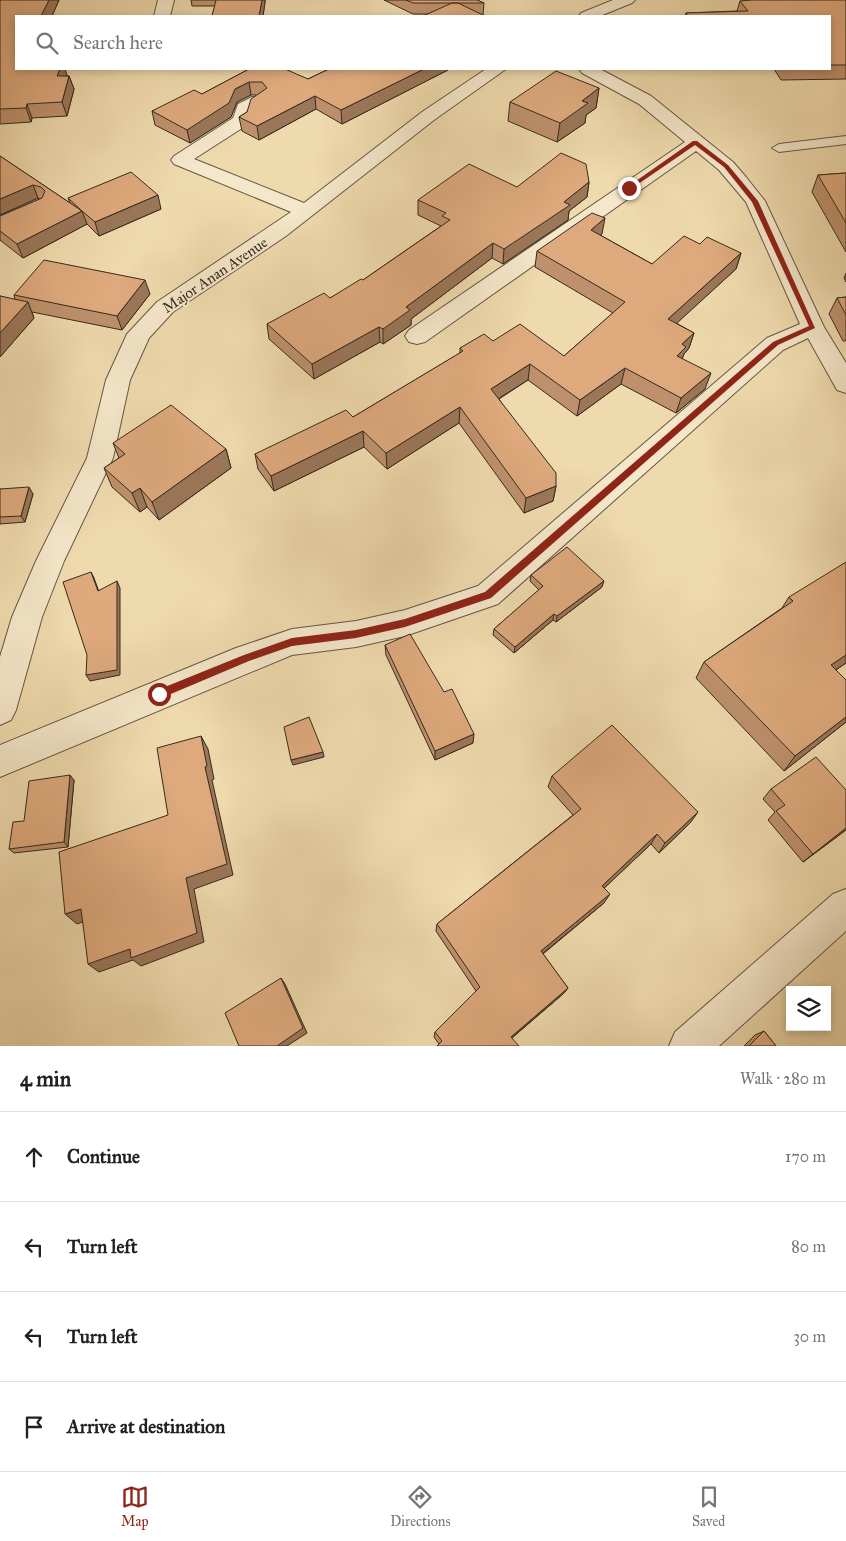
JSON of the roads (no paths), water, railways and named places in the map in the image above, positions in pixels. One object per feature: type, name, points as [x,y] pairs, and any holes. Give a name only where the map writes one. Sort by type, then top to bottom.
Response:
[{"type":"street","points":[[162,15],[166,0]]},
{"type":"street","points":[[590,15],[627,0]]},
{"type":"street","name":"Major Anan Avenue","points":[[0,710],[27,617],[50,561],[100,458],[118,380],[139,334],[165,307],[279,232],[428,116],[496,70]]},
{"type":"street","points":[[590,70],[645,100],[695,143],[726,166],[755,201],[813,327],[846,384]]},
{"type":"street","points":[[258,101],[244,108],[241,122],[181,160],[306,211]]},
{"type":"street","points":[[417,336],[695,143]]},
{"type":"street","points":[[0,761],[247,658],[292,642],[356,634],[405,623],[488,595],[775,344],[813,327]]},
{"type":"street","points":[[689,1046],[846,907]]},
{"type":"lane","points":[[778,148],[846,140]]}]
